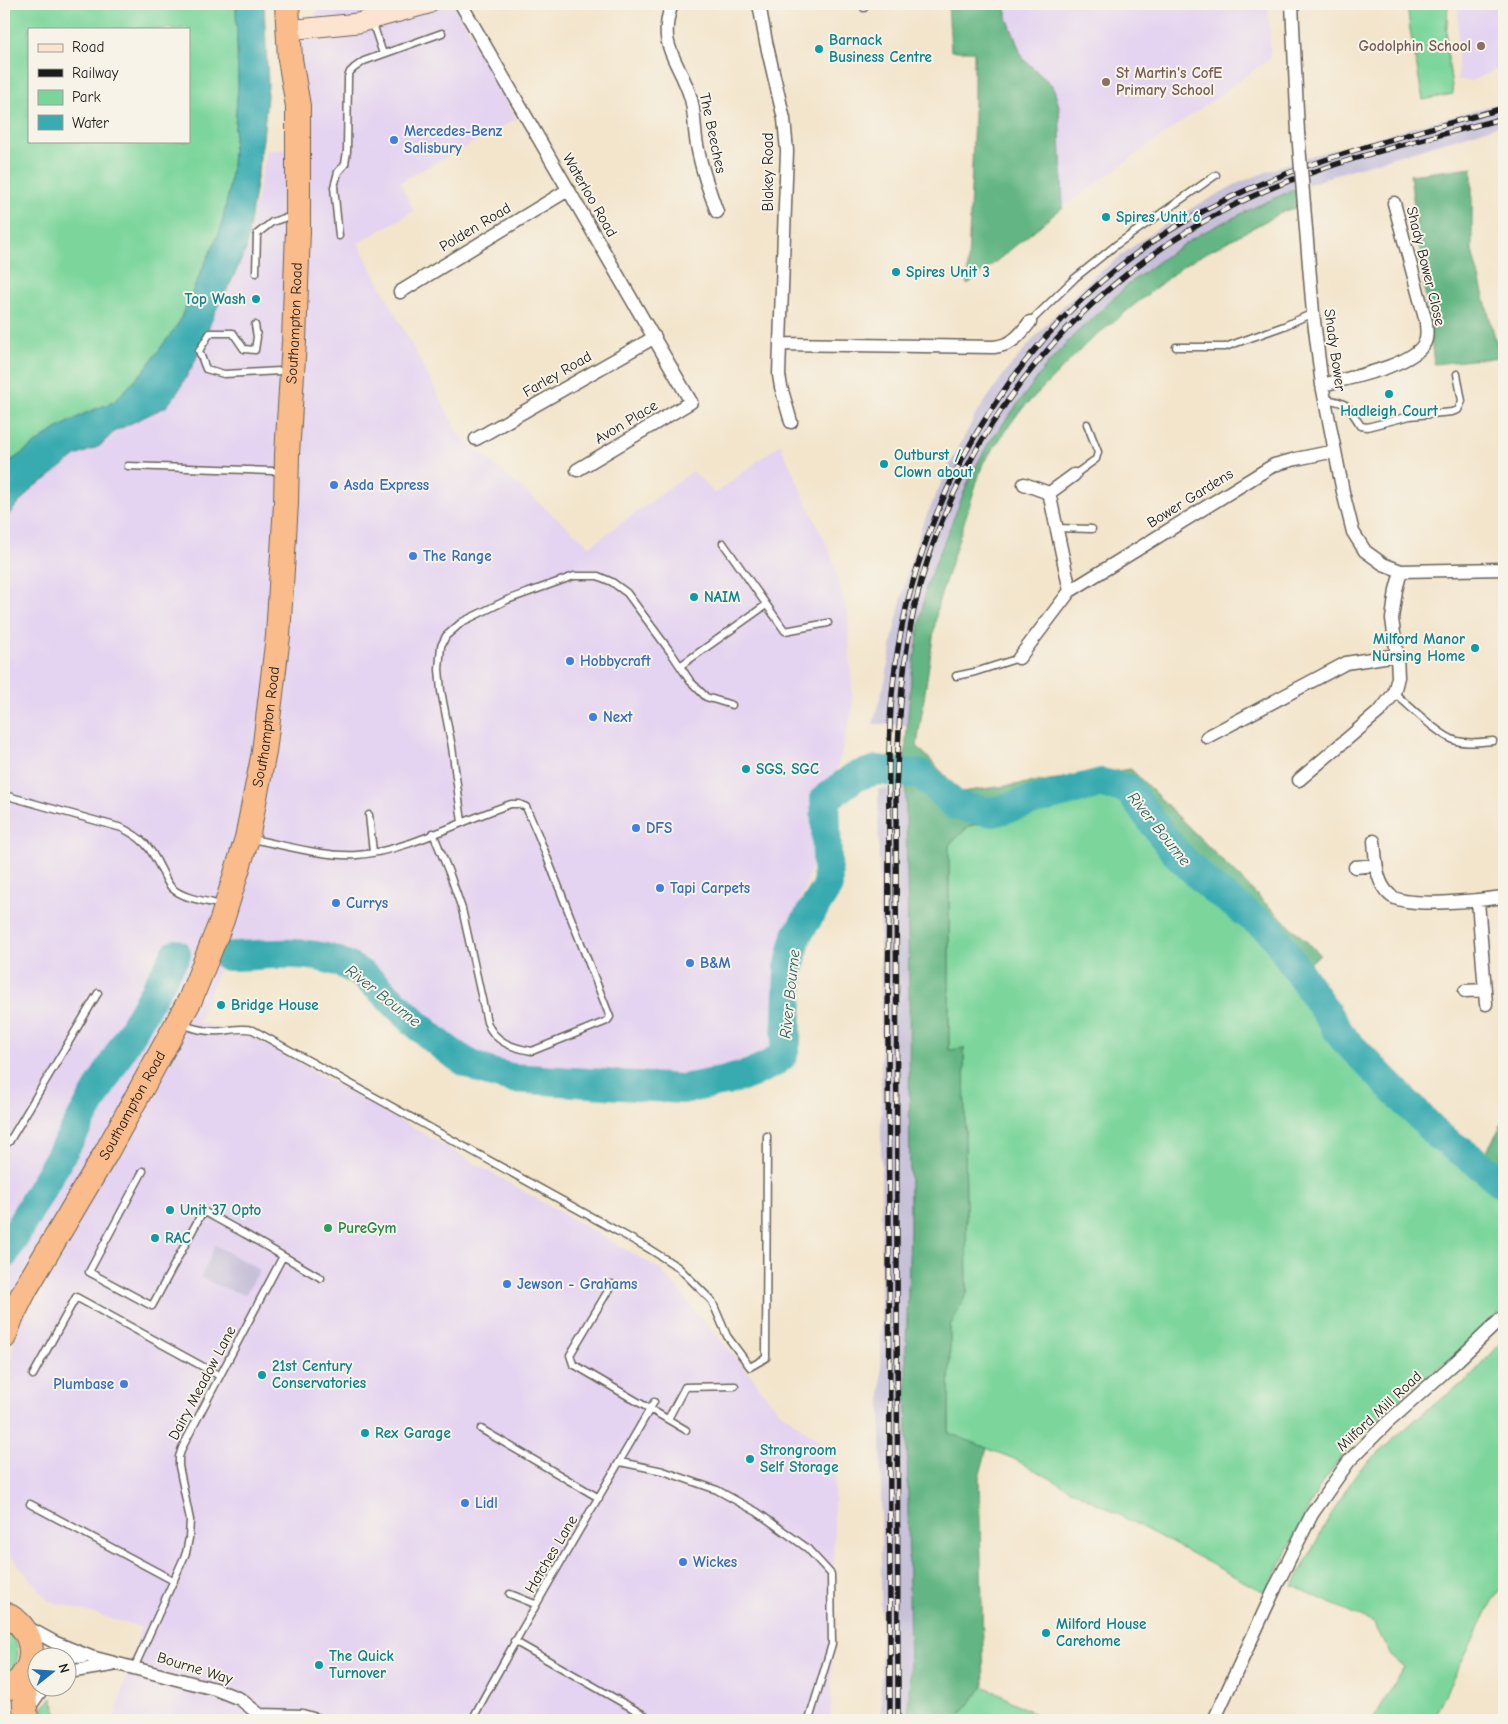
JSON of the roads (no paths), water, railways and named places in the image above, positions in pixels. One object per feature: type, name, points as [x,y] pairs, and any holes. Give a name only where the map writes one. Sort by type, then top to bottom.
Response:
[{"type":"highway","name":"Southampton Road","points":[[4,1337],[26,1288],[110,1146],[190,1000],[218,933],[247,838],[264,752],[278,636],[294,341],[298,230],[298,106],[290,59],[287,4]]},
{"type":"highway","name":"Southampton Road","points":[[4,1302],[66,1189],[96,1142],[167,1018],[187,973],[213,903],[234,834],[245,782],[256,712],[264,632],[280,371],[284,218],[284,109],[290,59]]},
{"type":"highway","points":[[9,1616],[28,1636],[31,1646]]},
{"type":"highway","points":[[4,1689],[17,1682],[28,1671]]},
{"type":"highway","points":[[26,1717],[28,1693]]},
{"type":"street","points":[[288,30],[344,25],[372,20],[428,4]]},
{"type":"street","name":"Waterloo Road","points":[[461,4],[691,402]]},
{"type":"street","name":"The Beeches","points":[[672,4],[667,18],[667,41],[691,99],[703,172],[717,212]]},
{"type":"street","name":"Blakey Road","points":[[759,4],[784,120],[787,151],[779,375],[784,401],[791,422]]},
{"type":"street","name":"Shady Bower","points":[[1292,4],[1298,133],[1313,313],[1322,385],[1343,492],[1353,532],[1365,551],[1383,564],[1401,571],[1504,569]]},
{"type":"street","name":"Polden Road","points":[[400,292],[568,190]]},
{"type":"street","name":"Shady Bower Close","points":[[1322,385],[1397,363],[1413,356],[1427,339],[1426,322],[1394,203]]},
{"type":"street","points":[[780,344],[994,347],[1004,346],[1012,342],[1030,322]]},
{"type":"street","name":"Farley Road","points":[[476,439],[655,337]]},
{"type":"street","name":"Avon Place","points":[[578,470],[691,402]]},
{"type":"street","name":"Bower Gardens","points":[[1019,658],[1070,591],[1274,465],[1335,451]]},
{"type":"street","points":[[1048,494],[1074,475]]},
{"type":"street","points":[[1024,484],[1048,494]]},
{"type":"street","points":[[1048,494],[1070,591]]},
{"type":"street","points":[[1298,780],[1381,710],[1394,693],[1398,677],[1392,619],[1401,571]]},
{"type":"street","points":[[1207,737],[1346,663],[1397,655]]},
{"type":"street","points":[[1374,841],[1377,871],[1382,885],[1390,896],[1409,902],[1504,898]]},
{"type":"street","points":[[1355,867],[1376,865]]},
{"type":"street","points":[[1478,900],[1486,1004]]},
{"type":"street","points":[[1465,991],[1485,990]]},
{"type":"street","name":"Milford Mill Road","points":[[1214,1720],[1312,1514],[1349,1461],[1387,1423],[1504,1316]]},
{"type":"street","name":"Bourne Way","points":[[9,1616],[56,1643],[91,1657],[215,1689],[240,1699],[259,1717],[302,1716],[316,1720]]},
{"type":"street","name":"Bourne Way","points":[[78,1657],[91,1657]]},
{"type":"street","name":"Bourne Way","points":[[78,1669],[119,1664]]},
{"type":"street","points":[[26,1717],[36,1696]]},
{"type":"lane","points":[[372,20],[383,54]]},
{"type":"lane","points":[[339,236],[334,187],[338,172],[345,164],[347,151],[348,77],[350,72],[359,64],[442,33]]},
{"type":"lane","points":[[1030,322],[1075,278],[1116,245],[1216,175]]},
{"type":"lane","points":[[256,273],[257,234],[272,222],[284,218]]},
{"type":"lane","points":[[1176,347],[1225,347],[1269,332],[1313,313]]},
{"type":"lane","points":[[256,325],[255,350],[244,349],[233,333],[210,333],[199,351],[206,369],[224,374],[280,371]]},
{"type":"lane","points":[[1325,399],[1340,401],[1346,404],[1361,426],[1367,427],[1410,416],[1452,412],[1458,410],[1462,401],[1457,374]]},
{"type":"lane","points":[[1074,475],[1096,460],[1098,456],[1087,424]]},
{"type":"lane","points":[[128,466],[274,471]]},
{"type":"lane","points":[[1056,528],[1092,529]]},
{"type":"lane","points":[[723,543],[785,631],[828,623]]},
{"type":"lane","points":[[462,822],[439,668],[441,646],[446,636],[462,622],[507,600],[574,576],[586,574],[598,576],[612,582],[627,593],[690,682],[706,697],[732,705]]},
{"type":"lane","points":[[680,666],[766,605]]},
{"type":"lane","points":[[956,676],[976,672],[1019,658]]},
{"type":"lane","points":[[1394,693],[1444,735],[1454,741],[1466,743],[1493,741]]},
{"type":"lane","points":[[4,795],[122,828],[138,836],[147,845],[166,881],[173,889],[189,897],[213,903]]},
{"type":"lane","points":[[247,838],[303,849],[357,855],[395,848],[433,833],[510,804],[519,804],[526,807],[610,1017],[607,1021],[532,1052],[521,1050],[500,1041],[494,1036],[486,1018],[462,909],[433,833]]},
{"type":"lane","points":[[369,815],[373,852]]},
{"type":"lane","points":[[9,1142],[98,993]]},
{"type":"lane","points":[[177,1023],[202,1030],[220,1031],[240,1028],[253,1030],[654,1252],[678,1267],[712,1301],[728,1336],[750,1367],[766,1358],[766,1136]]},
{"type":"lane","points":[[143,1171],[89,1272],[152,1306],[203,1211],[321,1278]]},
{"type":"lane","name":"Dairy Meadow Lane","points":[[134,1668],[186,1553],[190,1520],[180,1476],[179,1457],[182,1448],[283,1256]]},
{"type":"lane","points":[[612,1284],[570,1355],[573,1364],[588,1374],[652,1405],[668,1419],[686,1430]]},
{"type":"lane","points":[[33,1375],[76,1297],[220,1376]]},
{"type":"lane","points":[[668,1419],[686,1387],[735,1386]]},
{"type":"lane","name":"Hatches Lane","points":[[472,1720],[535,1604],[652,1405]]},
{"type":"lane","points":[[481,1429],[599,1498]]},
{"type":"lane","points":[[620,1462],[663,1470],[717,1490],[757,1512],[807,1548],[831,1574],[832,1644],[809,1720]]},
{"type":"lane","points":[[30,1504],[174,1581]]},
{"type":"lane","points":[[510,1594],[535,1604]]},
{"type":"lane","points":[[514,1641],[653,1720]]},
{"type":"water","points":[[236,4],[264,4],[268,85],[263,139],[246,249],[233,278],[215,312],[195,361],[179,390],[167,406],[115,431],[100,446],[76,456],[33,487],[4,520],[4,468],[8,463],[56,429],[84,414],[115,401],[146,368],[178,324],[221,228],[228,196],[238,86]]},
{"type":"waterway","name":"River Bourne","points":[[227,956],[307,955],[347,965],[384,992],[417,1024],[448,1050],[470,1064],[499,1075],[512,1078],[682,1089],[726,1081],[750,1074],[773,1063],[783,1055],[786,1042],[789,968],[797,935],[828,886],[825,799],[854,777],[877,770],[922,775],[956,806],[993,812],[1101,783],[1128,789],[1175,852],[1212,888],[1272,932],[1343,1038],[1440,1137],[1474,1160],[1502,1183],[1504,1182]]},
{"type":"waterway","name":"River Bourne","points":[[4,1254],[176,954]]},
{"type":"railway","points":[[890,1720],[889,742],[894,676],[907,604],[928,535],[958,467],[995,404],[1039,345],[1090,292],[1146,246],[1209,208],[1280,176],[1354,150],[1504,108]]},
{"type":"railway","points":[[898,1720],[896,789],[901,696],[910,628],[915,605],[936,537],[964,472],[1000,411],[1043,355],[1092,304],[1146,259],[1206,220],[1269,189],[1327,167],[1386,149],[1504,118]]},
{"type":"place","name":"Godolphin School","points":[[1481,46]]},
{"type":"place","name":"Barnack Business Centre","points":[[819,49]]},
{"type":"place","name":"St Martin's CofE Primary School","points":[[1106,82]]},
{"type":"place","name":"Mercedes-Benz Salisbury","points":[[394,140]]},
{"type":"place","name":"Spires Unit 6","points":[[1106,217]]},
{"type":"place","name":"Spires Unit 3","points":[[896,272]]},
{"type":"place","name":"Top Wash","points":[[256,299]]},
{"type":"place","name":"Hadleigh Court","points":[[1389,394]]},
{"type":"place","name":"Outburst / Clown about","points":[[884,464]]},
{"type":"place","name":"Asda Express","points":[[334,485]]},
{"type":"place","name":"The Range","points":[[413,556]]},
{"type":"place","name":"NAIM","points":[[694,597]]},
{"type":"place","name":"Milford Manor Nursing Home","points":[[1475,648]]},
{"type":"place","name":"Hobbycraft","points":[[570,661]]},
{"type":"place","name":"Next","points":[[593,717]]},
{"type":"place","name":"SGS, SGC","points":[[746,769]]},
{"type":"place","name":"DFS","points":[[636,828]]},
{"type":"place","name":"Tapi Carpets","points":[[660,888]]},
{"type":"place","name":"Currys","points":[[336,903]]},
{"type":"place","name":"B&M","points":[[690,963]]},
{"type":"place","name":"Bridge House","points":[[221,1005]]},
{"type":"place","name":"Unit 37 Opto","points":[[170,1210]]},
{"type":"place","name":"PureGym","points":[[328,1228]]},
{"type":"place","name":"RAC","points":[[155,1238]]},
{"type":"place","name":"Jewson - Grahams","points":[[507,1284]]},
{"type":"place","name":"21st Century Conservatories","points":[[262,1375]]},
{"type":"place","name":"Plumbase","points":[[124,1384]]},
{"type":"place","name":"Rex Garage","points":[[365,1433]]},
{"type":"place","name":"Strongroom Self Storage","points":[[750,1459]]},
{"type":"place","name":"Lidl","points":[[465,1503]]},
{"type":"place","name":"Wickes","points":[[683,1562]]},
{"type":"place","name":"Milford House Carehome","points":[[1046,1633]]},
{"type":"place","name":"The Quick Turnover","points":[[319,1665]]}]
